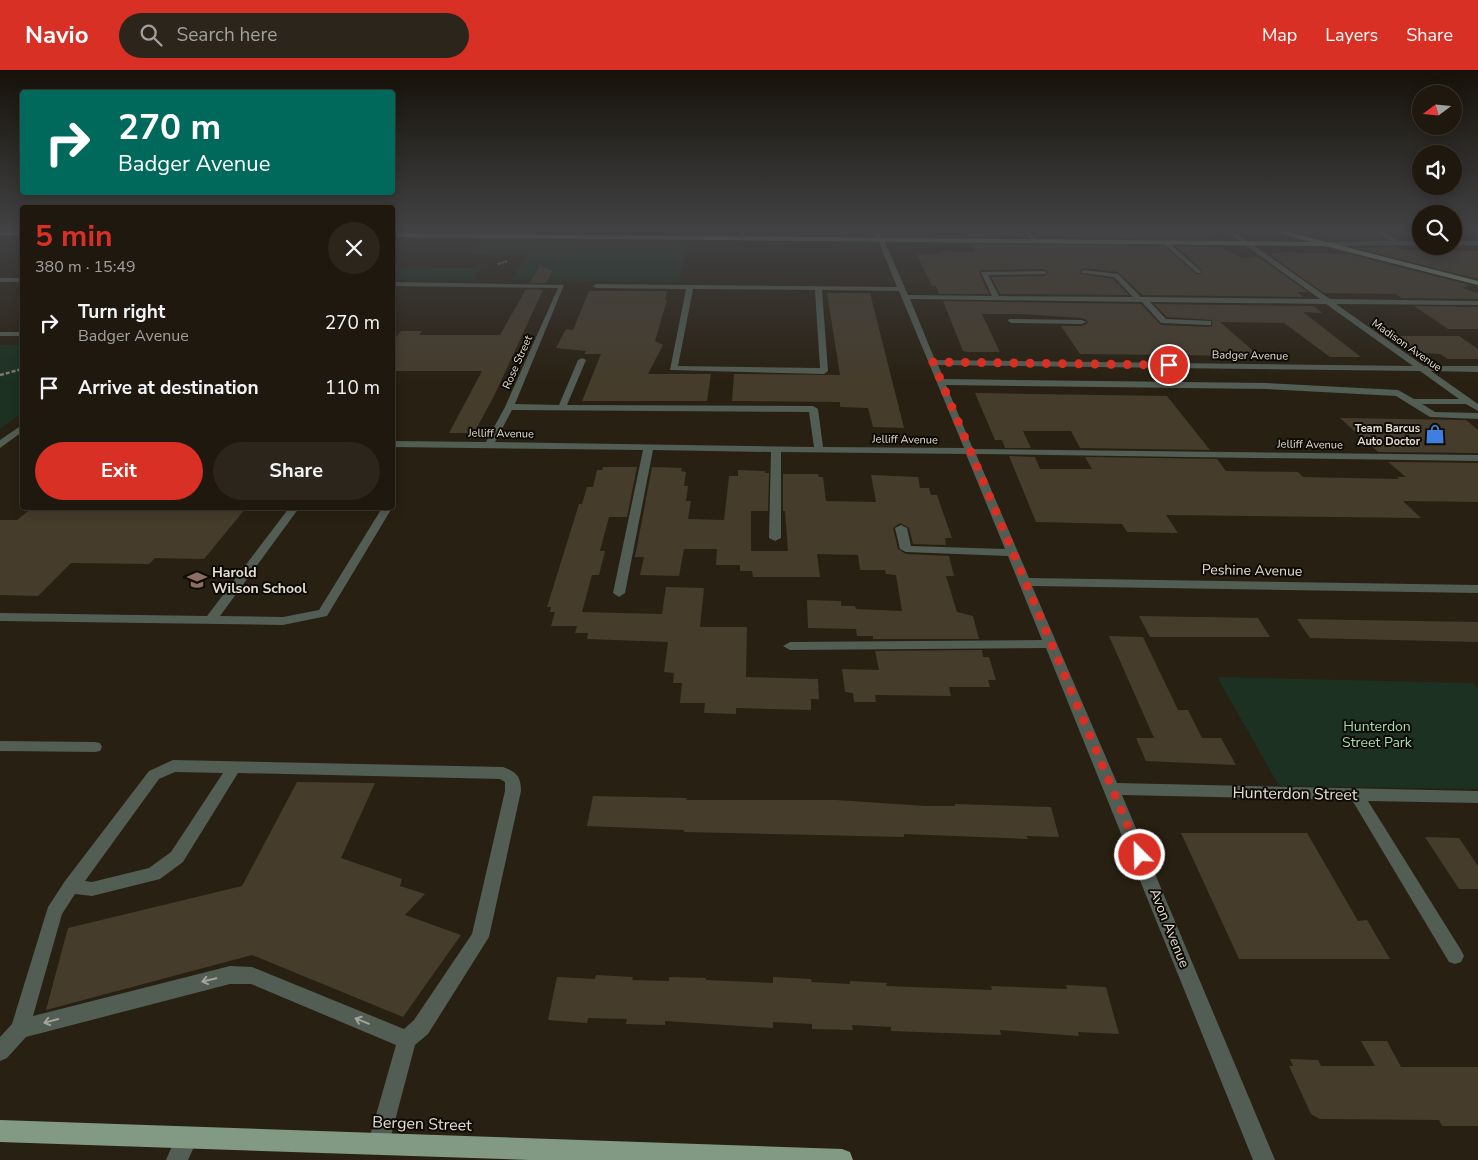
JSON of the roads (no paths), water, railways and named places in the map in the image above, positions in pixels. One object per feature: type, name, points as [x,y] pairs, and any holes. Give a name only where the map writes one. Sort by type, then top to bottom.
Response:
[{"type":"main road","points":[[1466,280],[1478,283]]},
{"type":"main road","name":"Bergen Street","points":[[0,1131],[842,1160]]},
{"type":"street","points":[[0,280],[20,280]]},
{"type":"street","name":"Avon Avenue","points":[[898,280],[1112,789],[1264,1160]]},
{"type":"street","points":[[986,280],[997,298]]},
{"type":"street","points":[[1121,280],[1164,320],[1208,323]]},
{"type":"street","name":"Madison Avenue","points":[[1296,280],[1478,408]]},
{"type":"street","name":"Rose Street","points":[[395,284],[562,286],[509,407],[489,445]]},
{"type":"street","points":[[596,286],[818,288],[1035,299],[1478,303]]},
{"type":"street","points":[[690,286],[673,368],[824,371],[818,288]]},
{"type":"street","points":[[1035,299],[1040,306]]},
{"type":"street","points":[[1045,314],[1050,321]]},
{"type":"street","points":[[1012,321],[1082,322]]},
{"type":"street","points":[[0,334],[20,334]]},
{"type":"street","points":[[562,407],[582,360]]},
{"type":"street","name":"Badger Avenue","points":[[933,362],[1478,369]]},
{"type":"street","points":[[1053,364],[1066,383]]},
{"type":"street","points":[[941,382],[1266,386],[1398,393],[1433,414],[1478,416]]},
{"type":"street","points":[[1413,402],[1469,402]]},
{"type":"street","points":[[509,407],[813,409],[819,450]]},
{"type":"street","points":[[0,445],[20,430]]},
{"type":"street","points":[[9,438],[20,438]]},
{"type":"street","name":"Jelliff Avenue","points":[[395,444],[648,449],[1478,458]]},
{"type":"street","points":[[619,593],[648,449]]},
{"type":"street","points":[[775,538],[776,450]]},
{"type":"street","points":[[210,621],[293,510]]},
{"type":"street","points":[[0,617],[283,621],[323,613],[386,510]]},
{"type":"street","points":[[901,528],[906,549],[1013,553]]},
{"type":"street","name":"Peshine Avenue","points":[[1025,582],[1478,589]]},
{"type":"street","points":[[790,646],[1051,644]]},
{"type":"street","points":[[0,746],[95,748]]},
{"type":"street","points":[[0,1051],[20,1029],[54,912],[71,886],[154,775],[174,766],[503,773],[512,779],[513,791],[480,937],[420,1027],[407,1040],[379,1143]]},
{"type":"street","points":[[71,886],[92,889],[154,874],[176,857],[234,766]]},
{"type":"street","name":"Hunterdon Street","points":[[1112,789],[1478,797]]},
{"type":"street","points":[[1356,794],[1455,956]]},
{"type":"street","points":[[20,1029],[198,983],[237,976],[252,976],[407,1040]]},
{"type":"street","points":[[177,1160],[188,1138]]},
{"type":"place","name":"Team Barcus Auto Doctor","points":[[1435,434]]},
{"type":"place","name":"Harold Wilson School","points":[[197,580]]},
{"type":"park label","name":"Hunterdon Street Park","points":[[1377,734]]}]
